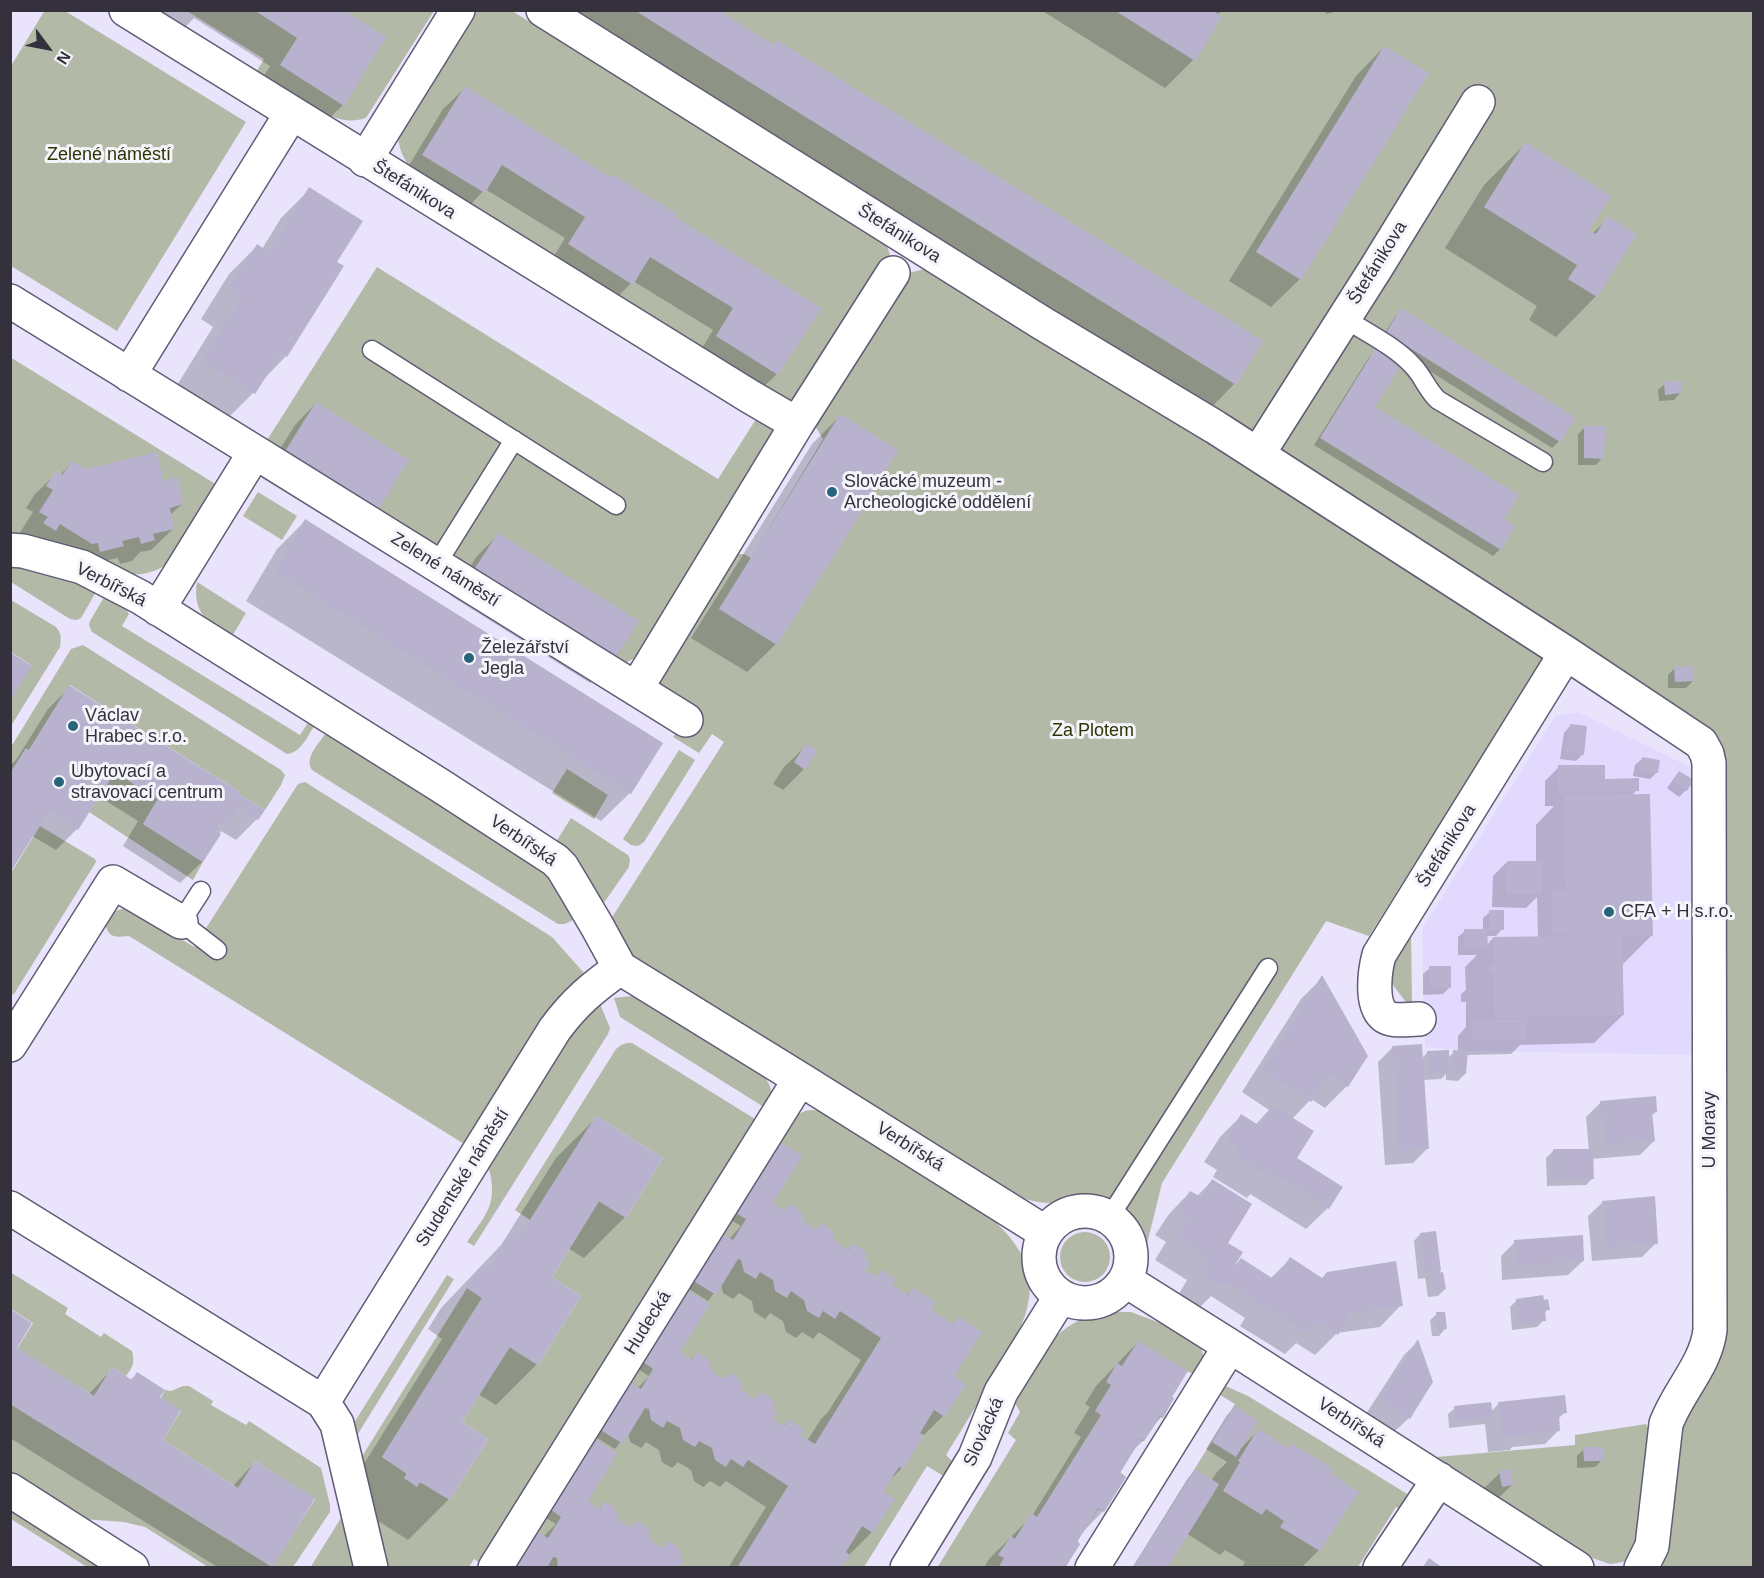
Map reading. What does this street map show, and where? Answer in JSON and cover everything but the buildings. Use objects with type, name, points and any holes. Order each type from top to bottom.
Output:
[{"type":"street","points":[[126,10],[365,160]]},
{"type":"street","name":"Štefánikova","points":[[458,10],[365,160],[797,424]]},
{"type":"street","name":"Štefánikova","points":[[543,10],[912,243],[1258,454],[1648,707]]},
{"type":"street","name":"Štefánikova","points":[[1258,454],[1478,102]]},
{"type":"street","points":[[129,375],[291,114]]},
{"type":"street","name":"Štefánikova","points":[[636,689],[797,424],[893,273]]},
{"type":"street","name":"Zelené náměstí","points":[[10,301],[686,720]]},
{"type":"street","points":[[158,609],[255,452]]},
{"type":"street","name":"Verbířská","points":[[10,550],[23,551],[82,567],[111,581],[441,786],[555,860],[562,867],[620,968],[1046,1233]]},
{"type":"street","name":"Štefánikova","points":[[1419,1019],[1390,1019],[1380,1011],[1376,998],[1375,974],[1379,955],[1566,653]]},
{"type":"street","name":"U Moravy","points":[[1641,1568],[1652,1546],[1666,1424],[1706,1351],[1710,1330],[1709,763],[1704,748],[1697,740],[1648,707]]},
{"type":"street","points":[[12,1038],[113,882],[182,922]]},
{"type":"street","name":"Studentské náměstí","points":[[323,1402],[555,1029],[586,993],[620,968]]},
{"type":"street","name":"Hudecká","points":[[495,1568],[800,1079]]},
{"type":"street","points":[[10,1208],[323,1402],[337,1424],[371,1568]]},
{"type":"street","points":[[1092,1212],[1109,1218],[1122,1229],[1129,1245],[1130,1263],[1125,1280],[1118,1289],[1101,1300],[1080,1302],[1061,1296],[1048,1284],[1041,1268],[1040,1250],[1046,1233],[1058,1220],[1074,1213],[1092,1212]]},
{"type":"street","name":"Verbířská","points":[[1125,1280],[1577,1568]]},
{"type":"street","name":"Slovácká","points":[[907,1568],[975,1457],[1002,1392],[1061,1296]]},
{"type":"street","points":[[1092,1568],[1230,1346]]},
{"type":"street","points":[[1380,1568],[1439,1479]]},
{"type":"street","points":[[10,1490],[132,1568]]},
{"type":"lane","points":[[893,273],[912,243]]},
{"type":"lane","points":[[1344,318],[1404,357],[1416,368],[1431,393],[1438,400],[1543,462]]},
{"type":"lane","points":[[372,350],[616,505]]},
{"type":"lane","points":[[436,565],[514,440]]},
{"type":"lane","points":[[201,891],[182,922],[217,950]]},
{"type":"lane","points":[[1109,1218],[1268,968]]},
{"type":"shaded area","points":[[1579,712],[1696,770],[1700,1055],[1468,1051],[1425,1047],[1422,929],[1556,715]]},
{"type":"green space","name":"Zelené náměstí","points":[[45,10],[65,11],[246,122],[117,331],[11,266],[11,66]]},
{"type":"green space","points":[[187,11],[434,11],[366,118],[348,120],[331,116],[327,122],[254,76],[264,59]]},
{"type":"green space","points":[[475,11],[512,11],[885,240],[890,255],[877,280],[800,399],[787,402],[413,173],[402,153],[398,130]]},
{"type":"green space","points":[[572,11],[1753,11],[1753,1567],[1659,1567],[1674,1439],[1713,1354],[1714,739]]},
{"type":"green space","points":[[377,267],[718,479],[758,416],[770,421],[778,435],[646,648],[633,659],[623,664],[262,448]]},
{"type":"green space","name":"Za Plotem","points":[[925,269],[999,311],[1345,527],[1546,656],[1369,936],[1326,921],[1162,1183],[1145,1252],[1136,1233],[1124,1217],[1108,1205],[1087,1200],[1045,1203],[1014,1195],[639,962],[621,942],[609,922],[724,742],[712,734],[699,753],[673,737],[681,726],[658,683],[736,554],[744,554],[751,558],[823,439],[815,426],[908,273]]},
{"type":"green space","points":[[10,357],[217,485],[166,565],[145,574],[122,573],[11,536]]},
{"type":"green space","points":[[258,492],[297,516],[282,540],[243,516]]},
{"type":"green space","points":[[10,563],[40,569],[97,590],[81,618],[70,619],[11,582]]},
{"type":"green space","points":[[197,582],[246,613],[231,638],[215,627],[199,609],[196,593]]},
{"type":"green space","points":[[106,594],[125,607],[129,614],[122,626],[300,735],[307,724],[315,725],[304,743],[292,753],[287,754],[92,632],[90,621]]},
{"type":"green space","points":[[11,600],[56,627],[61,639],[60,647],[11,726],[11,698],[31,665],[11,652]]},
{"type":"green space","points":[[83,645],[281,770],[285,775],[281,785],[265,810],[70,685],[29,750],[11,773],[11,747],[71,649]]},
{"type":"green space","points":[[325,734],[538,867],[548,876],[577,918],[565,924],[558,924],[312,770],[311,756]]},
{"type":"green space","points":[[679,750],[695,760],[644,842],[638,846],[631,845],[623,839]]},
{"type":"green space","points":[[567,769],[608,795],[594,819],[552,793]]},
{"type":"green space","points":[[115,772],[158,799],[143,824],[203,862],[193,880],[89,812]]},
{"type":"green space","points":[[305,782],[552,937],[584,973],[469,1147],[129,936],[113,936],[108,932],[105,922],[110,915],[116,911],[133,909],[194,947],[298,784]]},
{"type":"green space","points":[[571,818],[628,855],[630,859],[629,867],[601,907],[554,845]]},
{"type":"green space","points":[[40,826],[95,859],[96,862],[14,994],[11,995],[11,873]]},
{"type":"green space","points":[[1411,933],[1412,1004],[1408,1005],[1390,981],[1389,964]]},
{"type":"green space","points":[[632,996],[643,1000],[764,1076],[771,1092],[767,1109],[620,1017],[614,998]]},
{"type":"green space","points":[[600,1004],[610,1028],[608,1034],[474,1246],[467,1242],[485,1216],[491,1201],[489,1169],[553,1061],[576,1027]]},
{"type":"green space","points":[[632,1043],[781,1135],[794,1118],[804,1111],[817,1110],[825,1113],[984,1212],[1006,1232],[1020,1252],[1028,1271],[1030,1290],[1027,1310],[1019,1330],[946,1455],[954,1466],[947,1478],[927,1466],[864,1567],[488,1568],[474,1559],[469,1567],[385,1567],[361,1458],[467,1288],[482,1298],[382,1457],[407,1473],[404,1478],[417,1486],[420,1482],[450,1500],[488,1439],[462,1422],[509,1347],[538,1365],[581,1296],[552,1277],[599,1201],[626,1218],[663,1158],[596,1116],[530,1220],[515,1210],[616,1049]]},
{"type":"green space","points":[[1085,1232],[1094,1234],[1105,1243],[1110,1257],[1108,1266],[1099,1277],[1085,1282],[1076,1280],[1065,1271],[1060,1257],[1062,1248],[1071,1237]]},
{"type":"green space","points":[[10,1272],[68,1308],[65,1314],[101,1337],[104,1333],[132,1351],[133,1364],[126,1376],[112,1367],[94,1396],[17,1349],[33,1323],[11,1309]]},
{"type":"green space","points":[[447,1275],[454,1279],[356,1437],[352,1426]]},
{"type":"green space","points":[[1109,1312],[1131,1312],[1168,1326],[1201,1348],[1205,1360],[1195,1375],[1187,1371],[1163,1418],[1160,1417],[1144,1441],[1140,1440],[1120,1472],[1126,1477],[1104,1512],[1098,1509],[1077,1541],[1080,1544],[1065,1567],[937,1568],[1016,1440],[1008,1433],[1020,1412],[1014,1401],[1040,1356],[1061,1332],[1075,1323],[1090,1316]]},
{"type":"green space","points":[[1219,1383],[1248,1396],[1417,1500],[1409,1514],[1396,1507],[1358,1567],[1133,1568],[1235,1404],[1217,1393]]},
{"type":"green space","points":[[189,1386],[213,1401],[211,1405],[246,1425],[249,1421],[321,1468],[330,1512],[293,1567],[272,1567],[315,1499],[255,1461],[238,1488],[163,1440],[181,1411],[161,1398],[165,1390],[171,1391]]},
{"type":"green space","points":[[10,1404],[272,1567],[208,1567],[145,1527],[124,1522],[82,1519],[11,1473]]},
{"type":"green space","points":[[1646,1424],[1650,1432],[1645,1516],[1631,1556],[1623,1562],[1610,1564],[1592,1558],[1437,1457],[1575,1445],[1575,1435]]},
{"type":"green space","points":[[10,1508],[104,1567],[87,1567],[11,1519]]},
{"type":"green space","points":[[344,1513],[358,1567],[310,1568]]},
{"type":"place","name":"Slovácké muzeum - Archeologické oddělení","points":[[832,492]]},
{"type":"place","name":"Železářství Jegla","points":[[469,658]]},
{"type":"place","name":"Václav Hrabec s.r.o.","points":[[73,726]]},
{"type":"place","name":"Ubytovací a stravovací centrum","points":[[59,782]]},
{"type":"place","name":"CFA + H s.r.o.","points":[[1609,912]]}]
